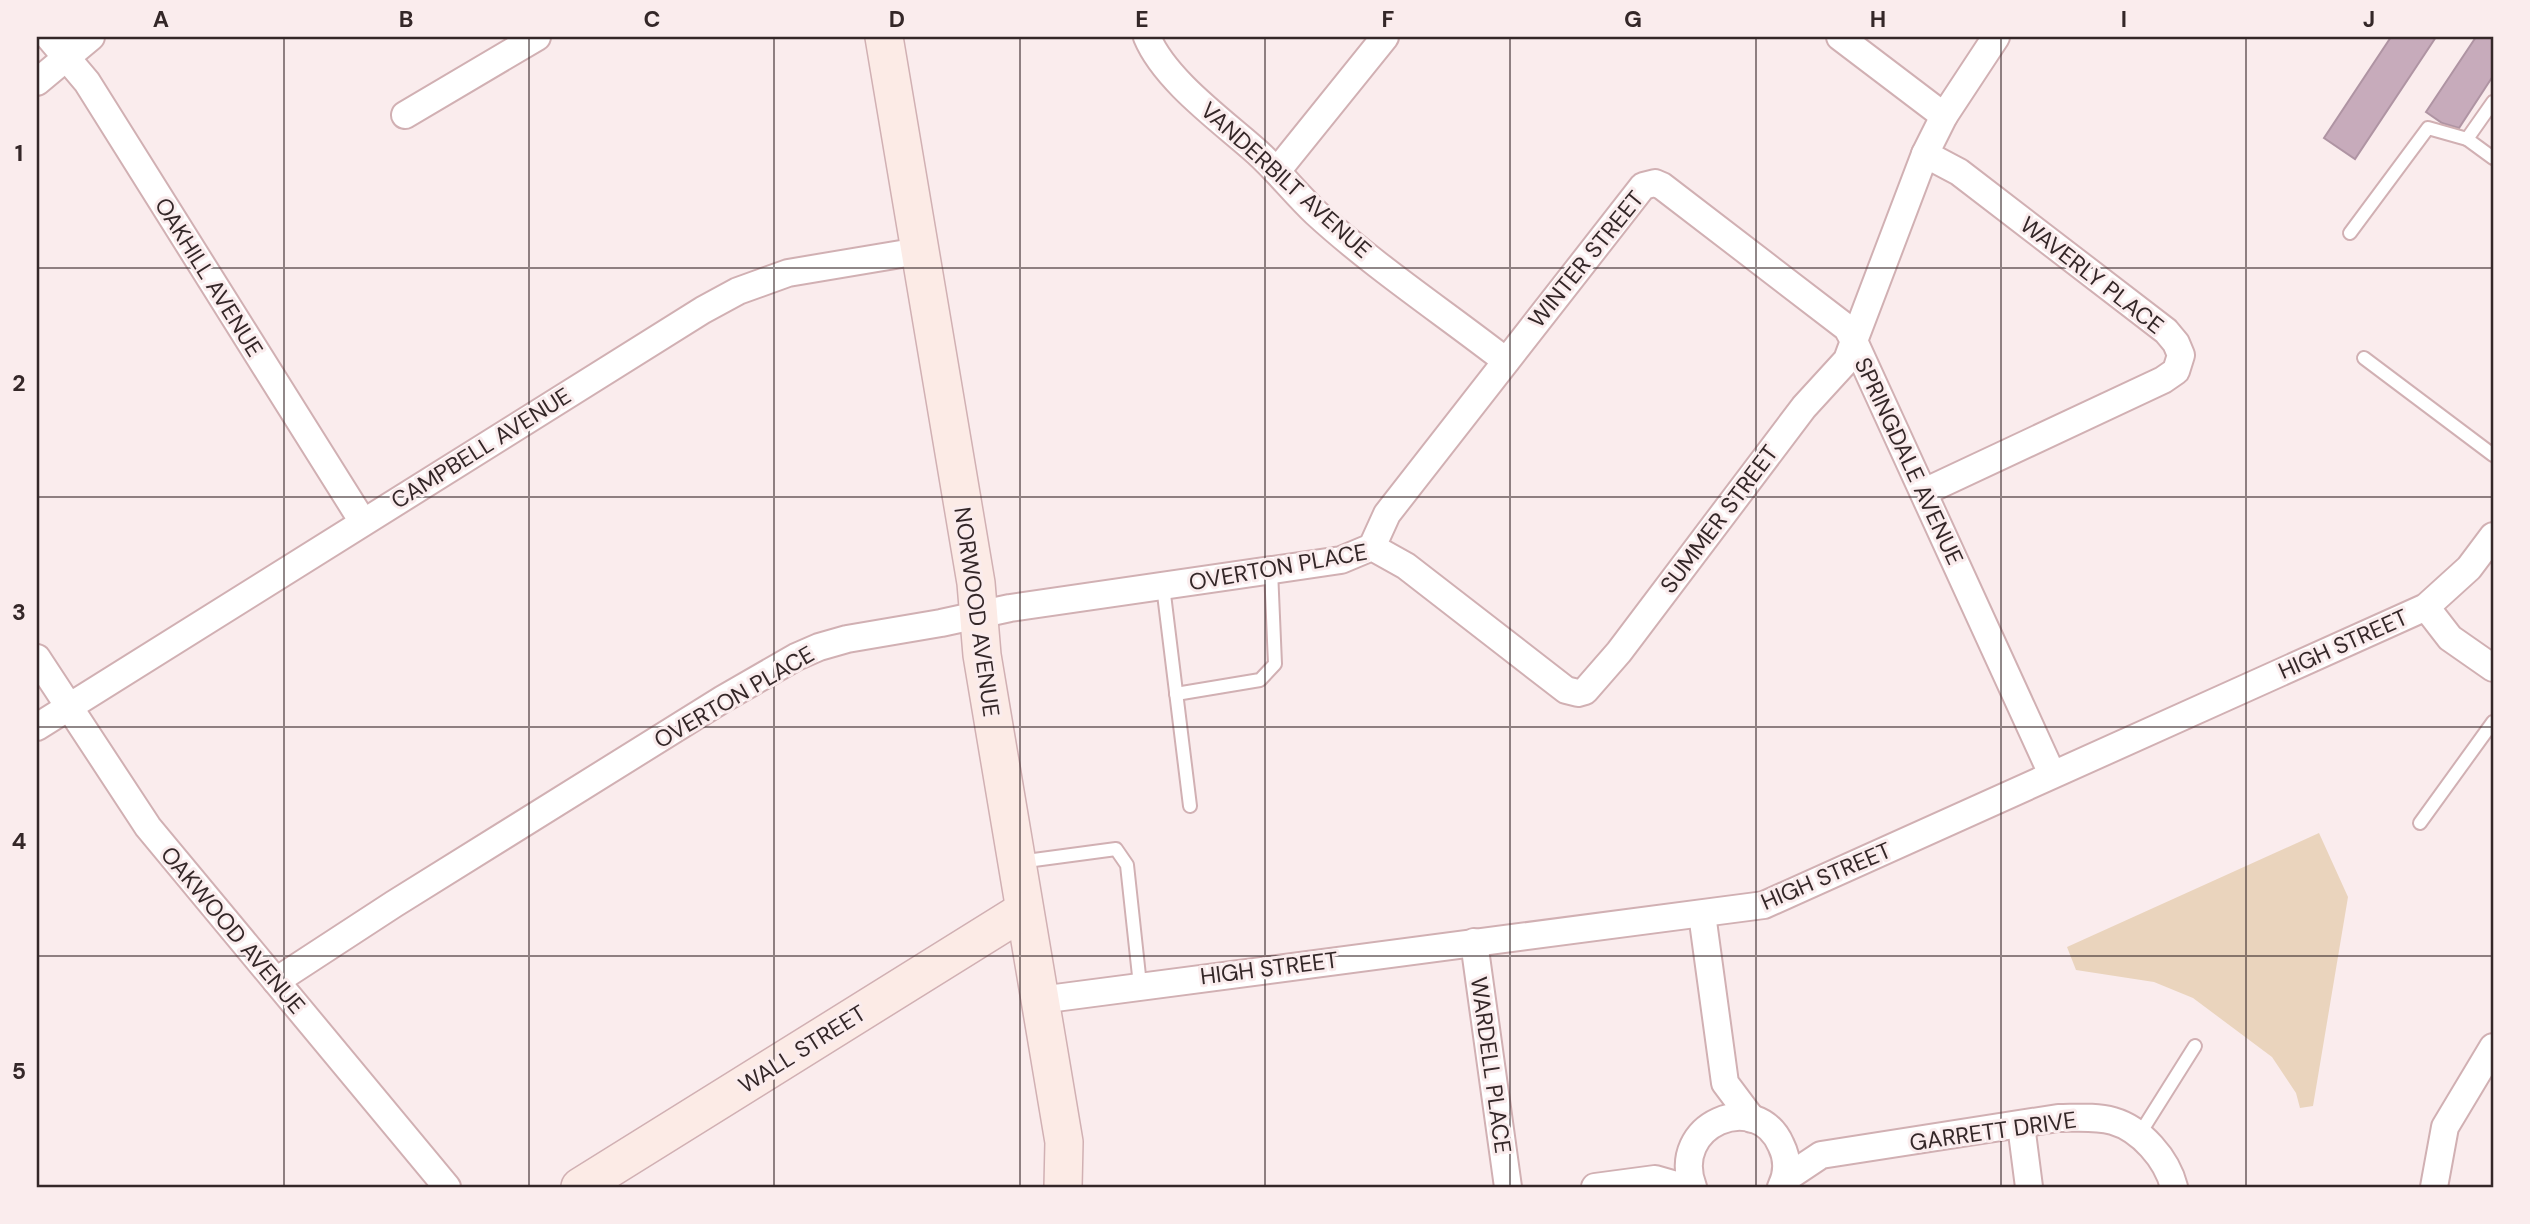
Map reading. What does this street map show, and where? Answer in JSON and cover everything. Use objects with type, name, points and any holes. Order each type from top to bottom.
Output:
[{"type":"street","name":"OAKHILL AVENUE","points":[[49,37],[87,82],[363,522]]},
{"type":"street","points":[[37,82],[91,37]]},
{"type":"street","points":[[405,115],[537,37]]},
{"type":"street","name":"NORWOOD AVENUE","points":[[884,37],[976,583],[982,655],[1023,911],[1064,1142],[1063,1187]]},
{"type":"street","name":"VANDERBILT AVENUE","points":[[1147,37],[1160,61],[1174,78],[1277,171],[1315,212],[1506,361]]},
{"type":"street","points":[[1277,171],[1385,37]]},
{"type":"street","points":[[1840,37],[1944,116]]},
{"type":"street","name":"SPRINGDALE AVENUE","points":[[1996,37],[1944,116],[1925,154],[1854,341],[2052,774]]},
{"type":"street","name":"WAVERLY PLACE","points":[[1924,492],[2163,380],[2176,371],[2181,355],[2176,343],[2166,331],[1959,172],[1925,154]]},
{"type":"street","name":"WINTER STREET","points":[[1372,547],[1387,514],[1637,190],[1643,186],[1655,183],[1662,186],[1847,328],[1854,341]]},
{"type":"street","name":"CAMPBELL AVENUE","points":[[37,727],[703,310],[738,291],[788,272],[919,251]]},
{"type":"street","name":"SUMMER STREET","points":[[1578,693],[1594,683],[1619,652],[1804,407],[1847,360],[1854,341]]},
{"type":"street","name":"HIGH STREET","points":[[1040,1000],[1764,905],[2426,607],[2469,568],[2493,536]]},
{"type":"street","name":"OVERTON PLACE","points":[[276,981],[394,904],[723,699],[796,657],[848,639],[1010,608],[1341,560],[1372,547],[1406,566],[1566,690],[1578,693]]},
{"type":"street","points":[[2426,607],[2450,638],[2493,668]]},
{"type":"street","name":"OAKWOOD AVENUE","points":[[37,658],[148,827],[447,1187]]},
{"type":"street","name":"WALL STREET","points":[[580,1187],[1023,911]]},
{"type":"street","points":[[1702,914],[1725,1083],[1712,1124]]},
{"type":"street","name":"WARDELL PLACE","points":[[1474,942],[1508,1187]]},
{"type":"street","points":[[2434,1187],[2445,1127],[2493,1048]]},
{"type":"street","name":"GARRETT DRIVE","points":[[1725,1083],[1752,1119],[1772,1131],[1779,1140],[1787,1166],[1783,1183]]},
{"type":"street","points":[[1693,1187],[1688,1166],[1690,1153],[1702,1132],[1725,1118],[1752,1119]]},
{"type":"street","name":"GARRETT DRIVE","points":[[1783,1183],[1821,1155],[2058,1118],[2092,1118],[2114,1122],[2139,1135],[2160,1157],[2171,1175],[2174,1187]]},
{"type":"street","points":[[2021,1125],[2029,1187]]},
{"type":"street","name":"GARRETT DRIVE","points":[[1779,1140],[1821,1155]]},
{"type":"street","points":[[1655,1179],[1690,1153]]},
{"type":"street","points":[[1595,1187],[1655,1179],[1684,1187]]},
{"type":"lane","points":[[2467,139],[2493,104]]},
{"type":"lane","points":[[2350,233],[2428,128],[2467,139],[2493,158]]},
{"type":"lane","points":[[2364,358],[2493,455]]},
{"type":"lane","points":[[1176,694],[1259,680],[1275,664],[1271,570]]},
{"type":"lane","points":[[1163,586],[1190,806]]},
{"type":"lane","points":[[2420,823],[2493,722]]},
{"type":"lane","points":[[1017,863],[1116,849],[1127,865],[1140,985]]},
{"type":"lane","points":[[2139,1135],[2195,1046]]},
{"type":"shaded area","points":[[2319,833],[2348,897],[2313,1106],[2300,1108],[2296,1093],[2272,1057],[2193,998],[2154,982],[2076,970],[2067,947]]},
{"type":"building","points":[[2391,37],[2436,37],[2355,159],[2324,138]]},
{"type":"building","points":[[2476,37],[2493,37],[2493,76],[2459,128],[2442,123],[2426,112]]}]
